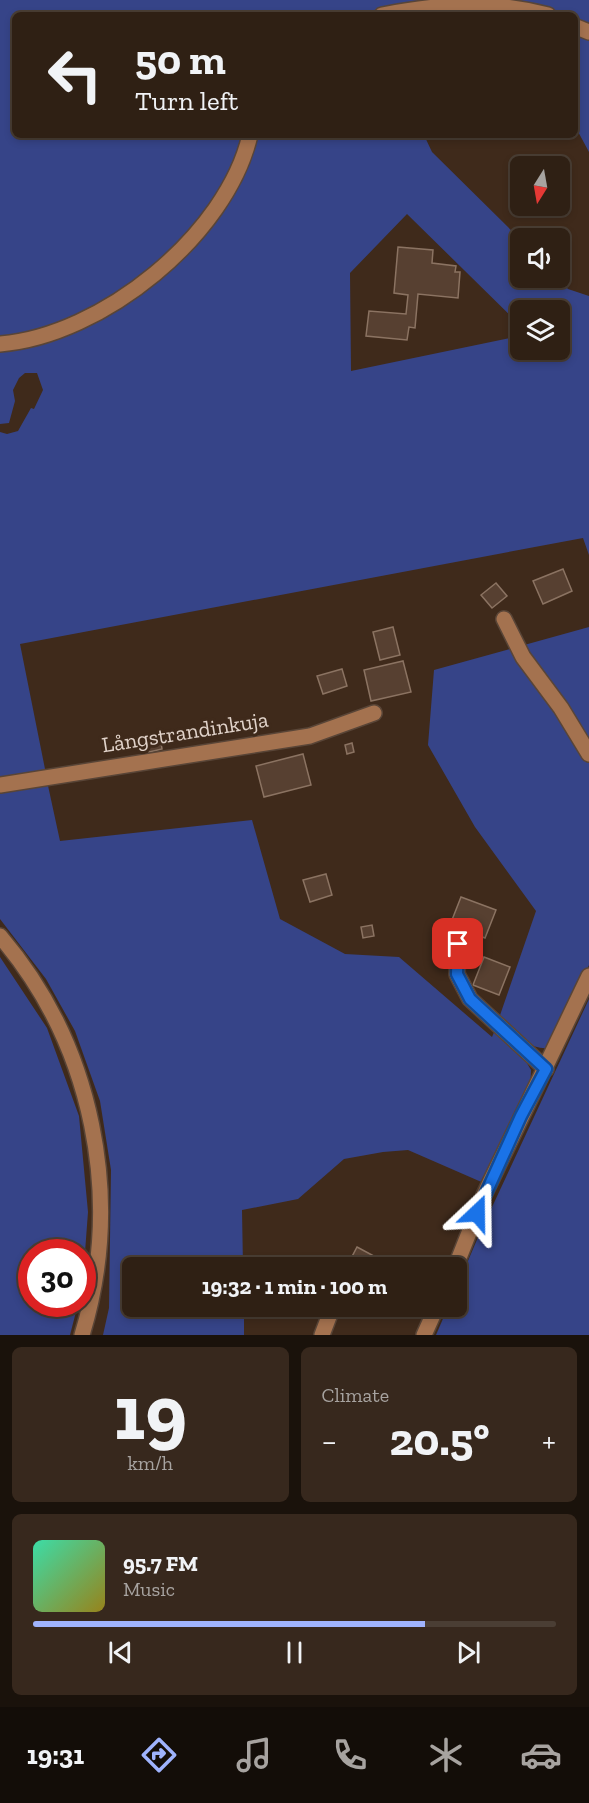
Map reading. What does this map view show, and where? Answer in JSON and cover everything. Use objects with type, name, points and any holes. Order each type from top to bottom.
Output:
[{"type":"street","points":[[403,12],[478,1],[512,4],[538,12]]},
{"type":"street","points":[[0,344],[47,335],[89,317],[127,295],[163,266],[205,225],[227,192],[249,138]]},
{"type":"street","points":[[504,619],[523,657],[561,708],[589,754]]},
{"type":"street","name":"Långstrandinkuja","points":[[0,784],[310,736],[374,713]]},
{"type":"street","points":[[0,936],[19,959],[47,1001],[70,1048],[86,1096],[94,1131],[100,1229],[94,1281],[82,1335]]},
{"type":"street","points":[[458,944],[457,974],[470,999],[546,1069]]},
{"type":"street","points":[[459,1257],[484,1195],[589,976]]},
{"type":"street","points":[[322,1335],[329,1317]]},
{"type":"street","points":[[424,1335],[432,1317]]},
{"type":"shaded area","points":[[0,0],[589,0],[589,152],[578,132],[578,12],[12,12],[12,138],[425,138],[432,152],[510,229],[510,288],[567,288],[589,296],[589,555],[583,538],[20,644],[46,774],[0,780],[0,432],[7,434],[18,431],[31,408],[34,409],[43,390],[37,373],[25,373],[19,378],[13,390],[15,401],[9,423],[0,424]],"holes":[[[407,214],[510,315],[510,300],[570,300],[570,360],[510,360],[510,338],[351,371],[350,273]]]},
{"type":"shaded area","points":[[589,627],[589,965],[550,1048],[542,1048],[522,1040],[498,1021],[536,911],[475,827],[428,745],[434,670]]},
{"type":"shaded area","points":[[47,781],[60,841],[252,820],[280,919],[345,954],[399,957],[492,1037],[495,1030],[521,1053],[531,1070],[530,1091],[486,1184],[408,1150],[344,1159],[298,1199],[242,1210],[243,1257],[122,1257],[122,1317],[244,1317],[244,1335],[103,1335],[109,1308],[111,1170],[100,1101],[75,1031],[46,979],[0,919],[0,789]]},
{"type":"shaded area","points":[[0,957],[47,1028],[79,1116],[88,1212],[86,1239],[18,1239],[18,1317],[75,1317],[70,1335],[0,1335]]},
{"type":"shaded area","points":[[589,999],[589,1335],[436,1335],[444,1317],[467,1317],[467,1263]]},
{"type":"building","points":[[398,247],[433,250],[432,263],[456,266],[455,272],[460,272],[458,298],[418,294],[415,328],[409,327],[407,340],[366,336],[369,311],[406,314],[408,295],[394,293]]},
{"type":"building","points":[[563,569],[572,591],[543,604],[533,581]]},
{"type":"building","points":[[496,583],[507,596],[492,608],[481,595]]},
{"type":"building","points":[[393,627],[400,655],[380,660],[373,632]]},
{"type":"building","points":[[403,661],[411,692],[371,701],[364,670]]},
{"type":"building","points":[[342,669],[347,686],[323,694],[317,676]]},
{"type":"building","points":[[160,737],[162,749],[149,752],[146,740]]},
{"type":"building","points":[[352,743],[354,752],[347,754],[345,745]]},
{"type":"building","points":[[303,754],[311,785],[264,797],[256,766]]},
{"type":"building","points":[[326,874],[332,895],[310,902],[303,880]]},
{"type":"building","points":[[461,897],[496,910],[485,938],[450,925]]},
{"type":"building","points":[[372,925],[374,936],[363,938],[361,927]]},
{"type":"building","points":[[484,957],[510,967],[499,995],[473,985]]},
{"type":"building","points":[[357,1247],[376,1257],[352,1257]]},
{"type":"route","points":[[458,944],[457,974],[470,999],[546,1069],[521,1116],[477,1213]]}]
